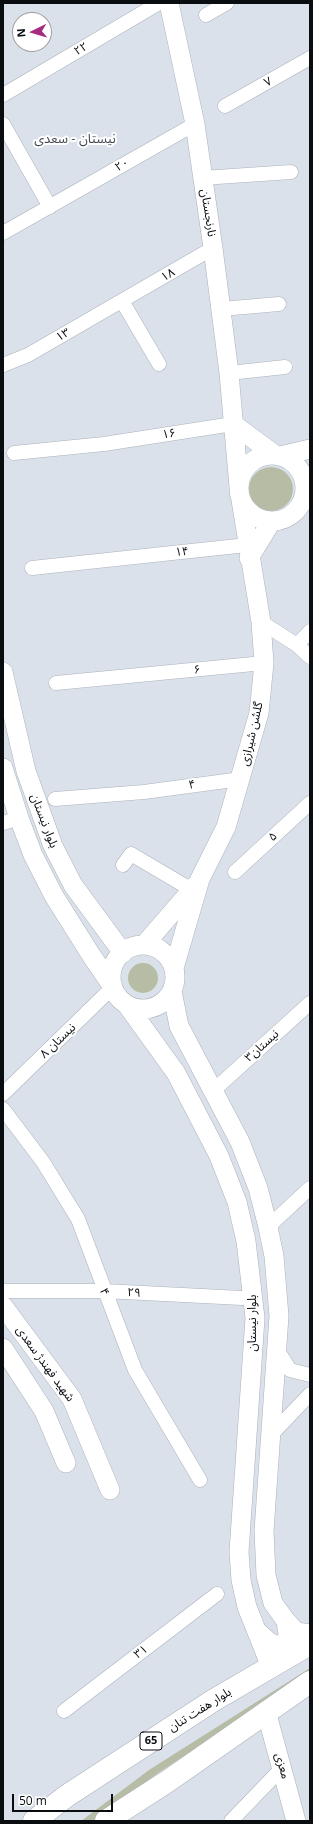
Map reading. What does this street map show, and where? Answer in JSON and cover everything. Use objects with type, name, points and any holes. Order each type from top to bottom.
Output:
[{"type":"main road","name":"نارنجستان","points":[[169,3],[195,124],[213,248],[229,373],[240,494]]},
{"type":"main road","points":[[233,424],[278,456],[291,461],[299,469],[304,479],[307,493],[300,506],[302,517],[271,522],[253,516],[246,509],[240,494],[241,477],[246,467],[254,460],[264,456],[278,456],[310,448]]},
{"type":"main road","name":"گلشن شیرازی","points":[[144,945],[196,884],[226,827],[259,713],[264,664],[261,622],[248,551],[240,494]]},
{"type":"main road","points":[[248,551],[271,522]]},
{"type":"main road","name":"بلوار نیستان","points":[[3,672],[26,771],[52,846],[73,885],[123,953]]},
{"type":"main road","name":"بلوار نیستان","points":[[3,768],[11,821],[32,855],[54,896],[90,955],[112,987]]},
{"type":"main road","name":"گلشن شیرازی","points":[[174,968],[196,884]]},
{"type":"main road","points":[[144,945],[154,947],[163,952],[174,968],[175,976],[172,991],[166,1000],[153,1008],[137,1009],[127,1005],[116,994],[112,987],[112,968],[116,960],[123,953],[129,949],[144,945]]},
{"type":"main road","name":"بلوار نیستان","points":[[172,991],[179,1026],[240,1142],[258,1188],[268,1227],[277,1280],[279,1316],[278,1351],[264,1531],[266,1575],[273,1603],[286,1621],[296,1632],[310,1634]]},
{"type":"main road","name":"بلوار نیستان","points":[[127,1005],[176,1073],[219,1156],[237,1202],[246,1241],[255,1318],[239,1552],[241,1580],[247,1607],[271,1667]]},
{"type":"main road","name":"شهید فهندژ سعدی","points":[[3,1306],[72,1399],[110,1490]]},
{"type":"main road","name":"شهید فهندژ سعدی","points":[[3,1348],[44,1411],[66,1463]]},
{"type":"main road","points":[[258,1632],[269,1642],[279,1646],[286,1642],[288,1635],[286,1621]]},
{"type":"main road","name":"بلوار هفت تنان","points":[[34,1821],[68,1795],[214,1700],[310,1644]]},
{"type":"main road","points":[[106,1821],[168,1781],[266,1711],[310,1682]]},
{"type":"main road","name":"معزی","points":[[266,1711],[283,1767],[296,1821]]},
{"type":"street","name":"۲۲","points":[[3,96],[159,3]]},
{"type":"street","points":[[206,15],[227,3]]},
{"type":"street","name":"۷","points":[[225,106],[310,58]]},
{"type":"street","points":[[3,124],[50,207]]},
{"type":"street","name":"۲۰","points":[[3,233],[195,124]]},
{"type":"street","points":[[202,178],[291,172]]},
{"type":"street","name":"۱۸","points":[[122,301],[213,248]]},
{"type":"street","points":[[122,301],[159,364]]},
{"type":"street","name":"۱۳","points":[[3,365],[28,355],[122,301]]},
{"type":"street","points":[[221,309],[279,304]]},
{"type":"street","points":[[229,373],[285,367]]},
{"type":"street","name":"۱۶","points":[[14,453],[104,444],[233,424]]},
{"type":"street","name":"۱۴","points":[[32,568],[117,559],[248,551]]},
{"type":"street","points":[[261,622],[297,645],[310,657]]},
{"type":"street","points":[[297,645],[310,631]]},
{"type":"street","name":"۶","points":[[56,683],[264,664]]},
{"type":"street","name":"۴","points":[[55,800],[144,792],[241,779]]},
{"type":"street","name":"۵","points":[[235,872],[310,803]]},
{"type":"street","points":[[123,865],[131,854],[196,884]]},
{"type":"street","name":"نیستان ۸","points":[[3,1094],[112,987]]},
{"type":"street","name":"۳نیستان","points":[[214,1090],[310,1003]]},
{"type":"street","name":"۴","points":[[3,1109],[43,1162],[78,1219],[135,1370],[200,1480]]},
{"type":"street","points":[[268,1227],[310,1188]]},
{"type":"street","name":"۲۹","points":[[3,1291],[104,1291],[242,1298]]},
{"type":"street","points":[[278,1351],[290,1370],[310,1374]]},
{"type":"street","points":[[272,1435],[310,1394]]},
{"type":"street","name":"۳۱","points":[[64,1711],[217,1594]]},
{"type":"street","points":[[231,1821],[283,1767]]},
{"type":"green space","points":[[267,467],[275,467],[280,468],[287,473],[292,480],[292,498],[287,505],[280,510],[267,511],[259,508],[252,501],[249,493],[249,485],[252,477],[259,470]]},
{"type":"green space","points":[[143,963],[149,964],[157,972],[157,984],[149,992],[143,993],[137,992],[129,984],[128,978],[129,972],[137,964]]},
{"type":"green space","points":[[310,1668],[310,1674],[158,1773],[93,1821],[81,1821],[149,1770]]},
{"type":"district","name":"نیستان - سعدی","points":[[75,139]]}]
